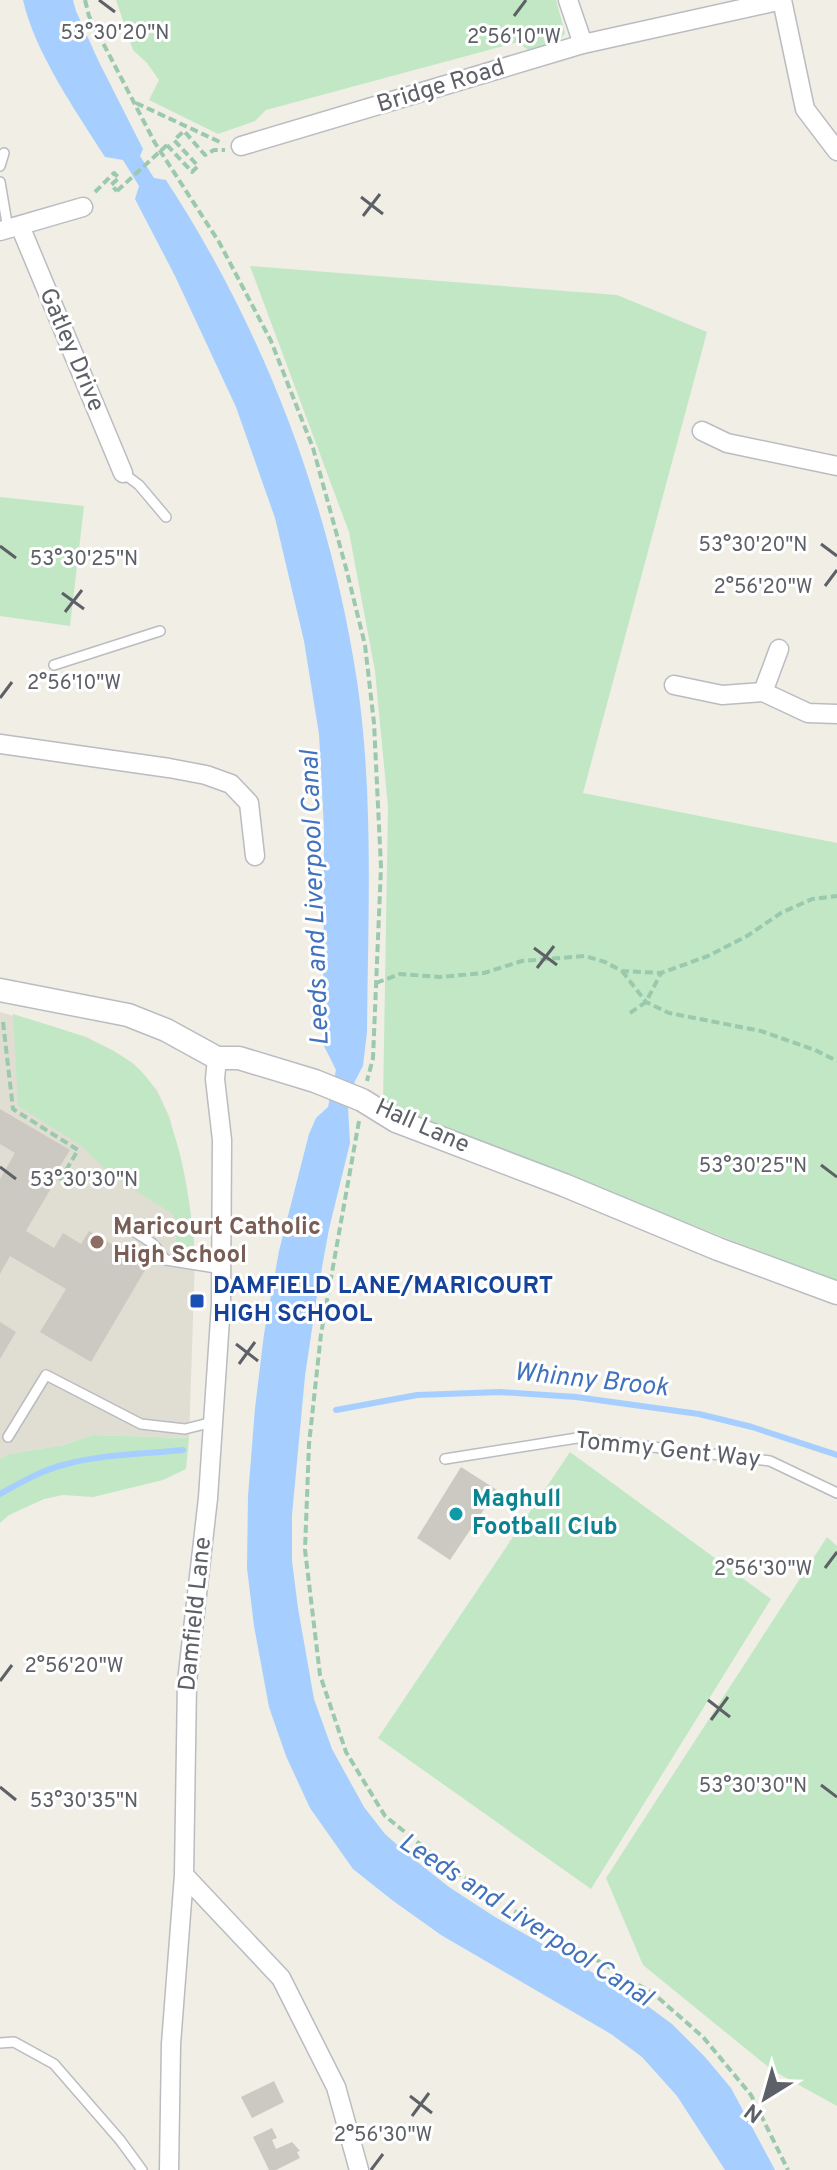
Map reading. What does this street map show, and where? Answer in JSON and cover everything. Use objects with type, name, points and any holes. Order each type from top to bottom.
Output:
[{"type":"street","points":[[568,0],[583,44]]},
{"type":"street","points":[[782,0],[805,109],[837,151]]},
{"type":"street","name":"Bridge Road","points":[[241,146],[583,44],[782,0]]},
{"type":"street","points":[[9,229],[83,207]]},
{"type":"street","name":"Gatley Drive","points":[[9,229],[123,473]]},
{"type":"street","points":[[702,431],[727,443],[837,466]]},
{"type":"street","points":[[763,692],[779,649]]},
{"type":"street","points":[[674,685],[722,695],[763,692],[808,713],[837,714]]},
{"type":"street","points":[[0,744],[169,768],[206,775],[231,784],[249,803],[255,856]]},
{"type":"street","name":"Hall Lane","points":[[0,990],[128,1015],[166,1030],[217,1058],[239,1058],[315,1081],[357,1098],[396,1121],[837,1293]]},
{"type":"street","name":"Damfield Lane","points":[[169,2170],[171,2044],[184,1875],[187,1682],[208,1498],[222,1269],[222,1140],[215,1079],[217,1058]]},
{"type":"street","points":[[184,1875],[281,1978],[336,2087],[359,2170]]},
{"type":"lane","points":[[0,166],[4,153]]},
{"type":"lane","points":[[0,182],[9,229]]},
{"type":"lane","points":[[123,473],[139,485],[166,517]]},
{"type":"lane","points":[[54,665],[160,631]]},
{"type":"lane","points":[[123,1225],[152,1244],[166,1260],[222,1269]]},
{"type":"lane","points":[[8,1437],[46,1375],[141,1424],[185,1429],[213,1422]]},
{"type":"lane","name":"Tommy Gent Way","points":[[445,1459],[577,1438],[770,1461],[837,1493]]},
{"type":"lane","points":[[0,2043],[14,2042],[54,2064],[142,2170]]},
{"type":"path","points":[[85,0],[89,16],[155,143],[219,242],[271,341],[313,448],[365,645],[374,723],[381,867],[373,1058],[357,1098],[357,1138],[321,1334],[309,1444],[305,1550],[320,1675],[346,1752],[385,1816],[447,1866],[516,1912],[654,1994],[703,2037],[751,2095],[788,2170]]},
{"type":"path","points":[[134,102],[235,149],[241,146]]},
{"type":"path","points":[[105,181],[114,173],[119,178],[111,185],[117,191],[167,145],[192,172],[198,166],[174,140],[184,131],[205,155]]},
{"type":"path","points":[[622,971],[661,973],[708,956],[747,936],[781,913],[812,899],[837,896]]},
{"type":"path","points":[[376,983],[400,974],[440,977],[484,973],[522,961],[585,956],[622,971],[646,1002],[669,1013],[761,1031],[837,1061]]},
{"type":"path","points":[[630,1013],[646,1002],[661,973]]},
{"type":"path","points":[[5,1013],[2,1023],[13,1109],[78,1150],[59,1182]]},
{"type":"shaded area","name":"Maricourt Catholic High School","points":[[0,1012],[87,1037],[134,1064],[157,1090],[170,1118],[193,1226],[195,1258],[189,1438],[93,1435],[64,1445],[9,1454],[0,1459]]},
{"type":"green space","points":[[116,0],[556,0],[565,33],[556,45],[532,53],[518,42],[266,110],[255,121],[218,134],[149,100],[159,80],[133,50]]},
{"type":"green space","points":[[250,266],[617,295],[707,332],[583,793],[837,843],[837,1282],[383,1103],[388,807],[375,671],[349,532]]},
{"type":"green space","points":[[0,497],[84,506],[70,626],[0,616]]},
{"type":"green space","points":[[13,1014],[105,1046],[132,1063],[148,1079],[161,1100],[180,1153],[195,1258],[176,1249],[177,1226],[171,1213],[122,1182],[82,1146],[18,1106]]},
{"type":"green space","points":[[93,1435],[189,1438],[186,1469],[163,1480],[93,1497],[63,1495],[44,1499],[9,1515],[0,1523],[0,1459],[9,1454],[64,1445]]},
{"type":"green space","points":[[570,1452],[771,1599],[591,1889],[378,1738]]},
{"type":"green space","points":[[827,1537],[837,1546],[837,2106],[772,2070],[643,1965],[606,1878]]},
{"type":"water","name":"Leeds and Liverpool Canal","points":[[23,0],[73,0],[98,60],[143,149],[140,156],[154,178],[166,180],[233,297],[288,420],[311,484],[330,549],[357,681],[368,812],[367,1032],[363,1066],[348,1107],[350,1143],[317,1295],[305,1376],[292,1515],[292,1561],[314,1699],[332,1749],[364,1807],[385,1834],[449,1887],[495,1917],[634,1996],[672,2024],[731,2088],[775,2170],[725,2170],[677,2096],[642,2057],[611,2034],[441,1935],[353,1869],[310,1808],[286,1756],[269,1707],[247,1568],[248,1496],[255,1408],[279,1251],[309,1134],[316,1118],[328,1107],[336,1070],[323,1044],[324,829],[319,734],[304,641],[275,518],[236,407],[135,199],[139,186],[123,160],[105,157],[69,101],[37,40]]},
{"type":"building","points":[[0,1109],[70,1150],[26,1231],[54,1248],[63,1233],[81,1244],[89,1231],[148,1265],[91,1362],[40,1332],[66,1289],[10,1256],[0,1274],[0,1179],[15,1153],[0,1144]]},
{"type":"building","points":[[0,1322],[16,1332],[0,1359]]},
{"type":"building","name":"Maghull Football Club","points":[[461,1467],[497,1490],[450,1560],[417,1538]]},
{"type":"building","points":[[274,2081],[284,2102],[252,2118],[241,2097]]},
{"type":"building","points":[[272,2128],[277,2138],[272,2140],[276,2149],[292,2142],[300,2151],[297,2152],[300,2158],[276,2170],[269,2170],[253,2137]]},
{"type":"waterway","name":"Whinny Brook","points":[[336,1410],[417,1395],[500,1392],[576,1397],[699,1414],[752,1427],[837,1455]]},
{"type":"waterway","name":"Whinny Brook","points":[[0,1494],[46,1471],[77,1461],[183,1450]]},
{"type":"place","name":"Maricourt Catholic High School","points":[[97,1242]]},
{"type":"place","name":"DAMFIELD LANE/MARICOURT HIGH SCHOOL","points":[[197,1301]]},
{"type":"place","name":"Maghull Football Club","points":[[456,1514]]}]
